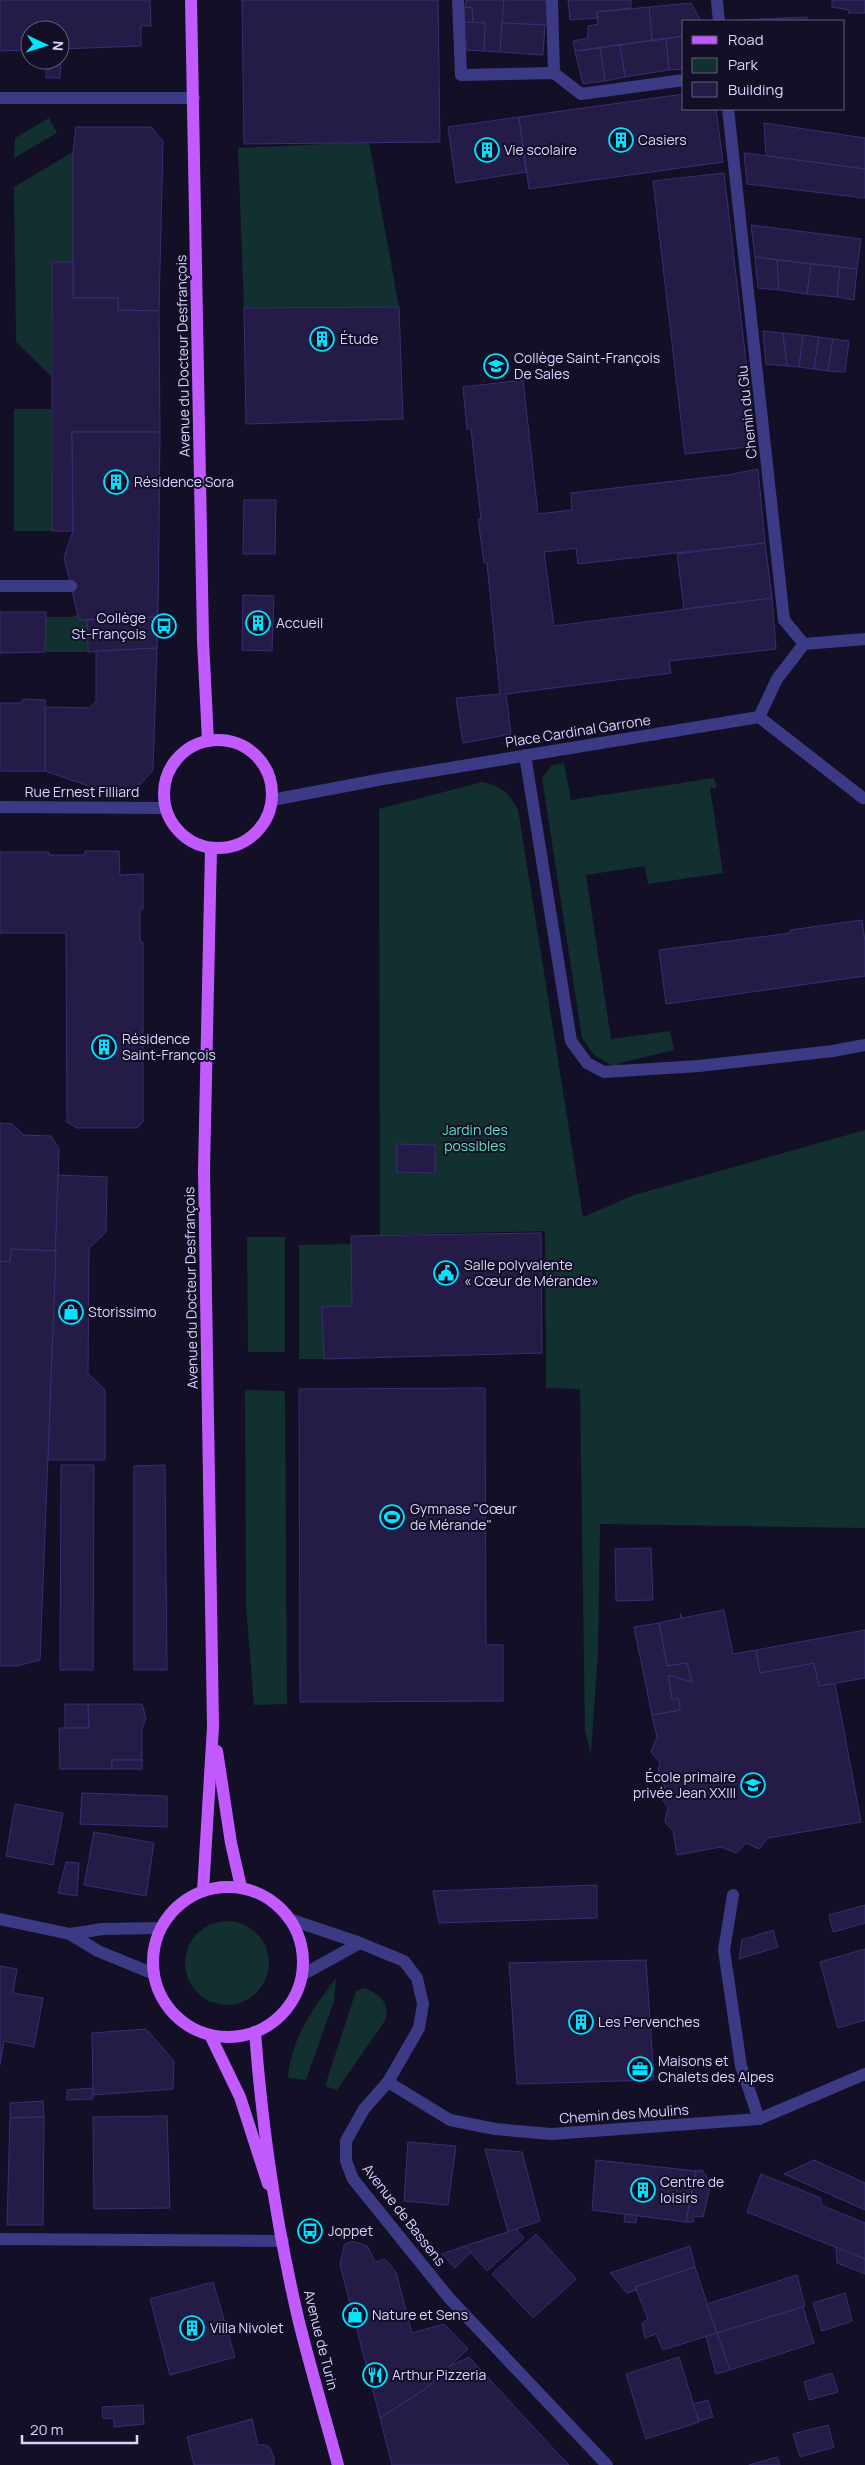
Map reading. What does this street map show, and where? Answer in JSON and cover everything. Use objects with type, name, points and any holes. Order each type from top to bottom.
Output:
[{"type":"main road","name":"Avenue du Docteur Desfrançois","points":[[191,0],[203,640],[208,741]]},
{"type":"main road","points":[[208,741],[230,741],[249,750],[266,769],[270,781],[272,800],[270,810],[261,827],[246,841],[232,847],[211,848],[198,845],[172,825],[165,808],[165,780],[170,768],[183,752],[197,744],[208,741]]},
{"type":"main road","name":"Avenue du Docteur Desfrançois","points":[[211,848],[204,1170],[213,1727]]},
{"type":"main road","points":[[213,1727],[231,1843],[241,1888]]},
{"type":"main road","points":[[203,1891],[213,1727]]},
{"type":"main road","points":[[222,1886],[241,1888],[260,1894],[276,1904],[290,1919],[298,1936],[303,1956],[302,1975],[296,1994],[286,2010],[272,2023],[255,2032],[232,2038],[210,2035],[189,2027],[172,2013],[160,1995],[154,1974],[153,1951],[160,1928],[178,1906],[203,1891],[222,1886]]},
{"type":"main road","points":[[255,2032],[259,2090],[280,2222]]},
{"type":"main road","points":[[210,2035],[240,2097],[280,2222]]},
{"type":"main road","name":"Avenue de Turin","points":[[280,2222],[299,2322],[338,2465]]},
{"type":"street","points":[[458,0],[461,76],[554,73],[580,94],[682,80]]},
{"type":"street","points":[[552,0],[554,73]]},
{"type":"street","points":[[717,2],[719,20]]},
{"type":"street","points":[[0,98],[194,98]]},
{"type":"street","name":"Chemin du Glu","points":[[728,110],[784,620],[804,644]]},
{"type":"street","points":[[0,586],[71,586]]},
{"type":"street","points":[[863,798],[759,717],[777,679],[804,644],[865,639]]},
{"type":"street","name":"Place Cardinal Garrone","points":[[272,800],[525,755],[759,717]]},
{"type":"street","points":[[525,755],[571,1041],[587,1064],[604,1072],[644,1071],[865,1045]]},
{"type":"street","name":"Rue Ernest Filliard","points":[[0,807],[165,808]]},
{"type":"street","points":[[733,1895],[724,1950],[741,2066],[759,2120]]},
{"type":"street","points":[[0,1919],[70,1934],[98,1951],[154,1974]]},
{"type":"street","name":"Avenue de Bassens","points":[[290,1919],[360,1943],[404,1961],[417,1978],[423,2004],[419,2028],[388,2082],[364,2109],[346,2141],[346,2161],[353,2179],[450,2298],[606,2465]]},
{"type":"street","points":[[70,1934],[103,1929],[160,1928]]},
{"type":"street","points":[[302,1975],[360,1943]]},
{"type":"street","name":"Chemin des Moulins","points":[[388,2082],[450,2120],[495,2129],[551,2134],[759,2120],[865,2074]]},
{"type":"street","points":[[0,2239],[283,2241]]},
{"type":"green space","points":[[49,118],[57,133],[14,158],[15,138]]},
{"type":"green space","points":[[369,142],[399,307],[244,308],[238,148]]},
{"type":"green space","points":[[73,152],[73,262],[52,262],[51,376],[16,342],[14,187]]},
{"type":"green space","points":[[14,409],[51,409],[52,531],[14,531]]},
{"type":"green space","points":[[78,614],[79,620],[87,620],[88,652],[45,652],[46,617],[72,617]]},
{"type":"green space","points":[[564,763],[571,800],[714,778],[717,788],[710,788],[723,873],[648,884],[645,866],[586,875],[611,1039],[670,1031],[674,1050],[620,1063],[615,1067],[595,1056],[582,1038],[542,778],[552,765]]},
{"type":"green space","name":"Jardin des possibles","points":[[482,782],[504,791],[518,809],[583,1217],[634,1195],[865,1130],[865,1528],[600,1524],[598,1653],[591,1754],[585,1731],[580,1389],[546,1388],[545,1231],[380,1235],[379,809]]},
{"type":"green space","points":[[247,1237],[285,1237],[285,1352],[248,1352]]},
{"type":"green space","points":[[351,1244],[352,1306],[322,1307],[324,1359],[299,1359],[299,1245]]},
{"type":"green space","points":[[245,1390],[285,1391],[287,1704],[254,1705],[246,1606]]},
{"type":"green space","points":[[227,1921],[243,1924],[257,1933],[266,1947],[269,1963],[266,1979],[257,1993],[243,2002],[227,2005],[211,2002],[197,1993],[188,1979],[185,1963],[188,1947],[197,1933],[211,1924]]},
{"type":"green space","points":[[336,1978],[334,2001],[306,2080],[288,2078],[290,2063],[298,2037],[311,2013]]},
{"type":"green space","points":[[365,1988],[379,1996],[385,2004],[386,2019],[337,2090],[325,2086],[356,1991]]},
{"type":"building","points":[[0,0],[150,0],[151,26],[141,26],[141,46],[70,49],[70,20],[20,20],[20,50],[0,51]]},
{"type":"building","points":[[242,0],[438,0],[440,142],[244,144]]},
{"type":"building","points":[[466,0],[504,0],[500,52],[484,51],[485,23],[473,23],[472,8],[465,7]]},
{"type":"building","points":[[504,0],[546,0],[548,25],[502,23]]},
{"type":"building","points":[[568,0],[631,0],[631,8],[597,12],[597,18],[570,20]]},
{"type":"building","points":[[832,0],[865,0],[865,13],[848,13],[849,10],[832,7]]},
{"type":"building","points":[[691,3],[700,20],[682,20],[682,36],[652,40],[649,7]]},
{"type":"building","points":[[465,7],[472,8],[473,23],[464,22]]},
{"type":"building","points":[[649,7],[652,40],[575,51],[573,41],[588,38],[588,26],[598,24],[597,12]]},
{"type":"building","points":[[807,17],[807,20],[746,20]]},
{"type":"building","points":[[464,22],[485,23],[484,51],[466,50],[467,42],[464,42]]},
{"type":"building","points":[[502,23],[545,25],[543,55],[500,52]]},
{"type":"building","points":[[682,36],[682,69],[669,70],[666,39]]},
{"type":"building","points":[[666,39],[669,70],[625,77],[620,45]]},
{"type":"building","points":[[620,45],[625,77],[605,81],[600,48]]},
{"type":"building","points":[[600,48],[605,81],[583,84],[575,51]]},
{"type":"building","points":[[46,70],[60,70],[60,78],[46,78]]},
{"type":"building","name":"Casiers","points":[[682,94],[682,110],[716,110],[723,162],[529,189],[519,117]]},
{"type":"building","name":"Vie scolaire","points":[[519,117],[526,172],[456,183],[448,127]]},
{"type":"building","points":[[764,123],[865,138],[865,169],[766,156]]},
{"type":"building","points":[[76,127],[151,127],[163,141],[159,311],[118,310],[118,298],[73,298],[73,152]]},
{"type":"building","points":[[744,153],[865,169],[865,198],[747,184]]},
{"type":"building","points":[[724,173],[756,446],[685,454],[653,181]]},
{"type":"building","points":[[751,225],[861,239],[857,269],[755,257]]},
{"type":"building","points":[[755,257],[777,260],[779,290],[758,288]]},
{"type":"building","points":[[777,260],[811,264],[807,294],[779,290]]},
{"type":"building","points":[[52,262],[73,262],[73,298],[118,298],[118,310],[159,311],[160,432],[72,432],[73,531],[52,531]]},
{"type":"building","points":[[811,264],[840,267],[837,297],[807,294]]},
{"type":"building","points":[[840,267],[857,269],[854,300],[837,297]]},
{"type":"building","name":"Étude","points":[[399,307],[403,419],[246,424],[244,308]]},
{"type":"building","points":[[763,331],[783,333],[787,366],[766,364]]},
{"type":"building","points":[[783,333],[803,335],[799,367],[787,366]]},
{"type":"building","points":[[803,335],[819,337],[814,369],[799,367]]},
{"type":"building","points":[[819,337],[833,339],[828,371],[814,369]]},
{"type":"building","points":[[833,339],[849,341],[845,372],[828,371]]},
{"type":"building","points":[[523,380],[538,514],[572,510],[571,493],[727,475],[758,469],[765,543],[578,564],[576,548],[544,552],[554,626],[772,598],[776,649],[669,661],[671,673],[506,694],[511,734],[463,743],[456,698],[500,694],[487,563],[484,563],[478,519],[481,519],[471,429],[467,429],[463,387]]},
{"type":"building","name":"Résidence Sora","points":[[72,432],[160,432],[158,617],[79,620],[64,557],[73,531]]},
{"type":"building","points":[[244,500],[276,500],[275,554],[243,554]]},
{"type":"building","points":[[765,543],[772,598],[684,609],[677,554]]},
{"type":"building","name":"Accueil","points":[[243,595],[274,596],[272,651],[242,650]]},
{"type":"building","points":[[0,612],[46,612],[45,652],[0,653]]},
{"type":"building","points":[[158,617],[157,648],[88,652],[87,620]]},
{"type":"building","points":[[157,648],[153,770],[127,799],[45,771],[45,707],[90,708],[96,701],[96,651]]},
{"type":"building","points":[[23,699],[45,700],[45,771],[0,771],[0,703],[21,703]]},
{"type":"building","name":"Résidence Saint-François","points":[[85,851],[119,851],[120,875],[143,874],[143,909],[140,909],[140,942],[143,942],[143,1122],[137,1128],[77,1128],[67,1122],[66,933],[0,933],[0,852],[49,852],[49,855],[85,855]]},
{"type":"building","points":[[862,920],[865,941],[865,976],[666,1004],[659,950],[784,934],[790,933],[790,930]]},
{"type":"building","points":[[0,1123],[12,1124],[24,1135],[51,1136],[59,1149],[56,1251],[11,1249],[10,1262],[0,1261]]},
{"type":"building","points":[[397,1144],[435,1145],[435,1173],[397,1172]]},
{"type":"building","name":"Storissimo","points":[[58,1175],[107,1177],[106,1232],[89,1248],[88,1373],[105,1390],[105,1460],[48,1460]]},
{"type":"building","name":"Salle polyvalente « Cœur de Mérande»","points":[[541,1233],[542,1353],[324,1359],[322,1307],[352,1306],[351,1236]]},
{"type":"building","points":[[11,1249],[56,1251],[40,1660],[17,1666],[0,1666],[0,1261],[10,1262]]},
{"type":"building","name":"Gymnase \"Cœur de Mérande\"","points":[[485,1388],[486,1645],[503,1645],[503,1701],[300,1702],[299,1389]]},
{"type":"building","points":[[61,1465],[94,1465],[93,1670],[60,1670]]},
{"type":"building","points":[[165,1465],[167,1670],[134,1670],[134,1466]]},
{"type":"building","points":[[651,1548],[653,1600],[616,1601],[615,1549]]},
{"type":"building","points":[[724,1610],[733,1654],[756,1650],[760,1673],[814,1663],[819,1686],[835,1683],[861,1822],[768,1838],[759,1849],[746,1843],[736,1853],[721,1847],[677,1855],[673,1831],[665,1822],[668,1807],[661,1798],[665,1786],[657,1775],[660,1763],[651,1752],[657,1737],[652,1715],[680,1710],[679,1699],[672,1699],[668,1675],[692,1682],[687,1663],[667,1666],[659,1623],[681,1618],[680,1613],[682,1618]]},
{"type":"building","points":[[659,1623],[667,1666],[687,1663],[692,1682],[668,1675],[672,1699],[679,1699],[680,1710],[652,1715],[634,1627]]},
{"type":"building","points":[[865,1630],[865,1678],[819,1686],[814,1663],[760,1673],[756,1650]]},
{"type":"building","points":[[65,1704],[88,1704],[89,1728],[65,1728]]},
{"type":"building","points":[[88,1704],[142,1704],[146,1718],[142,1729],[142,1760],[112,1760],[112,1769],[60,1769],[59,1728],[89,1728]]},
{"type":"building","points":[[112,1760],[142,1760],[142,1769],[112,1769]]},
{"type":"building","points":[[82,1793],[167,1796],[167,1827],[80,1824]]},
{"type":"building","points":[[15,1804],[63,1813],[53,1865],[6,1856]]},
{"type":"building","points":[[94,1832],[154,1843],[146,1896],[84,1885]]},
{"type":"building","points":[[66,1862],[79,1863],[77,1896],[58,1893]]},
{"type":"building","points":[[597,1885],[597,1918],[439,1923],[433,1891]]},
{"type":"building","points":[[865,1905],[865,1923],[833,1932],[829,1915]]},
{"type":"building","points":[[773,1930],[778,1947],[739,1959],[742,1940]]},
{"type":"building","points":[[865,1949],[865,2020],[838,2028],[820,1962]]},
{"type":"building","name":"Les Pervenches","points":[[646,1960],[654,2080],[517,2084],[509,1963]]},
{"type":"building","points":[[0,1966],[17,1969],[13,1993],[43,1998],[34,2047],[4,2041],[0,2065]]},
{"type":"building","points":[[146,2029],[174,2061],[173,2089],[93,2095],[92,2033]]},
{"type":"building","points":[[93,2088],[93,2099],[67,2100],[67,2090]]},
{"type":"building","points":[[43,2101],[44,2117],[10,2118],[10,2103]]},
{"type":"building","points":[[167,2116],[170,2208],[94,2209],[93,2117]]},
{"type":"building","points":[[44,2117],[43,2225],[7,2225],[10,2118]]},
{"type":"building","points":[[408,2142],[456,2146],[448,2205],[404,2201]]},
{"type":"building","points":[[485,2149],[522,2152],[540,2221],[508,2232]]},
{"type":"building","name":"Centre de loisirs","points":[[596,2160],[696,2171],[686,2222],[592,2210]]},
{"type":"building","points":[[814,2160],[865,2183],[865,2210],[784,2174]]},
{"type":"building","points":[[702,2170],[711,2183],[703,2217],[694,2216],[693,2222],[686,2222],[696,2171]]},
{"type":"building","points":[[761,2174],[821,2198],[821,2205],[865,2223],[865,2259],[747,2212]]},
{"type":"building","points":[[625,2214],[637,2215],[636,2223],[624,2222]]},
{"type":"building","points":[[516,2229],[524,2238],[487,2271],[465,2246]]},
{"type":"building","points":[[536,2234],[576,2279],[533,2318],[492,2274]]},
{"type":"building","points":[[352,2241],[367,2246],[375,2262],[385,2259],[396,2272],[412,2333],[444,2324],[468,2349],[424,2390],[380,2418],[340,2265],[344,2245]]},
{"type":"building","points":[[465,2246],[471,2252],[455,2268],[442,2254]]},
{"type":"building","points":[[690,2246],[695,2267],[635,2287],[636,2290],[627,2293],[610,2273]]},
{"type":"building","points":[[836,2247],[865,2259],[865,2274],[837,2263]]},
{"type":"building","points":[[695,2267],[717,2333],[663,2350],[656,2334],[645,2338],[642,2323],[648,2319],[635,2287]]},
{"type":"building","points":[[797,2275],[805,2306],[717,2333],[707,2304]]},
{"type":"building","name":"Villa Nivolet","points":[[213,2282],[235,2357],[170,2375],[150,2299]]},
{"type":"building","points":[[845,2293],[852,2321],[822,2331],[813,2303]]},
{"type":"building","points":[[803,2307],[814,2343],[730,2370],[717,2333]]},
{"type":"building","points":[[717,2333],[730,2370],[716,2374],[706,2336]]},
{"type":"building","points":[[469,2357],[569,2465],[392,2465],[380,2418],[424,2390],[450,2366]]},
{"type":"building","points":[[679,2357],[699,2422],[646,2439],[626,2374]]},
{"type":"building","points":[[832,2373],[838,2392],[809,2400],[804,2382]]},
{"type":"building","points":[[708,2400],[713,2417],[699,2421],[693,2404]]},
{"type":"building","points":[[143,2405],[144,2424],[114,2427],[114,2419],[103,2418],[102,2407]]},
{"type":"building","points":[[252,2419],[258,2445],[266,2445],[270,2448],[274,2458],[274,2465],[194,2465],[187,2437]]},
{"type":"building","points":[[828,2425],[834,2447],[800,2457],[793,2434]]},
{"type":"building","points":[[777,2457],[780,2465],[749,2465]]},
{"type":"place","name":"Casiers","points":[[621,140]]},
{"type":"place","name":"Vie scolaire","points":[[487,150]]},
{"type":"place","name":"Étude","points":[[322,339]]},
{"type":"place","name":"Collège Saint-François De Sales","points":[[496,366]]},
{"type":"place","name":"Résidence Sora","points":[[116,482]]},
{"type":"place","name":"Accueil","points":[[258,623]]},
{"type":"place","name":"Collège St-François","points":[[164,626]]},
{"type":"place","name":"Résidence Saint-François","points":[[104,1047]]},
{"type":"place","name":"Salle polyvalente « Cœur de Mérande»","points":[[446,1273]]},
{"type":"place","name":"Storissimo","points":[[71,1312]]},
{"type":"place","name":"Gymnase \"Cœur de Mérande\"","points":[[392,1517]]},
{"type":"place","name":"École primaire privée Jean XXIII","points":[[753,1785]]},
{"type":"place","name":"Les Pervenches","points":[[581,2022]]},
{"type":"place","name":"Maisons et Chalets des Alpes","points":[[640,2069]]},
{"type":"place","name":"Centre de loisirs","points":[[643,2190]]},
{"type":"place","name":"Joppet","points":[[310,2231]]},
{"type":"place","name":"Nature et Sens","points":[[355,2315]]},
{"type":"place","name":"Villa Nivolet","points":[[192,2328]]},
{"type":"place","name":"Arthur Pizzeria","points":[[375,2375]]}]
